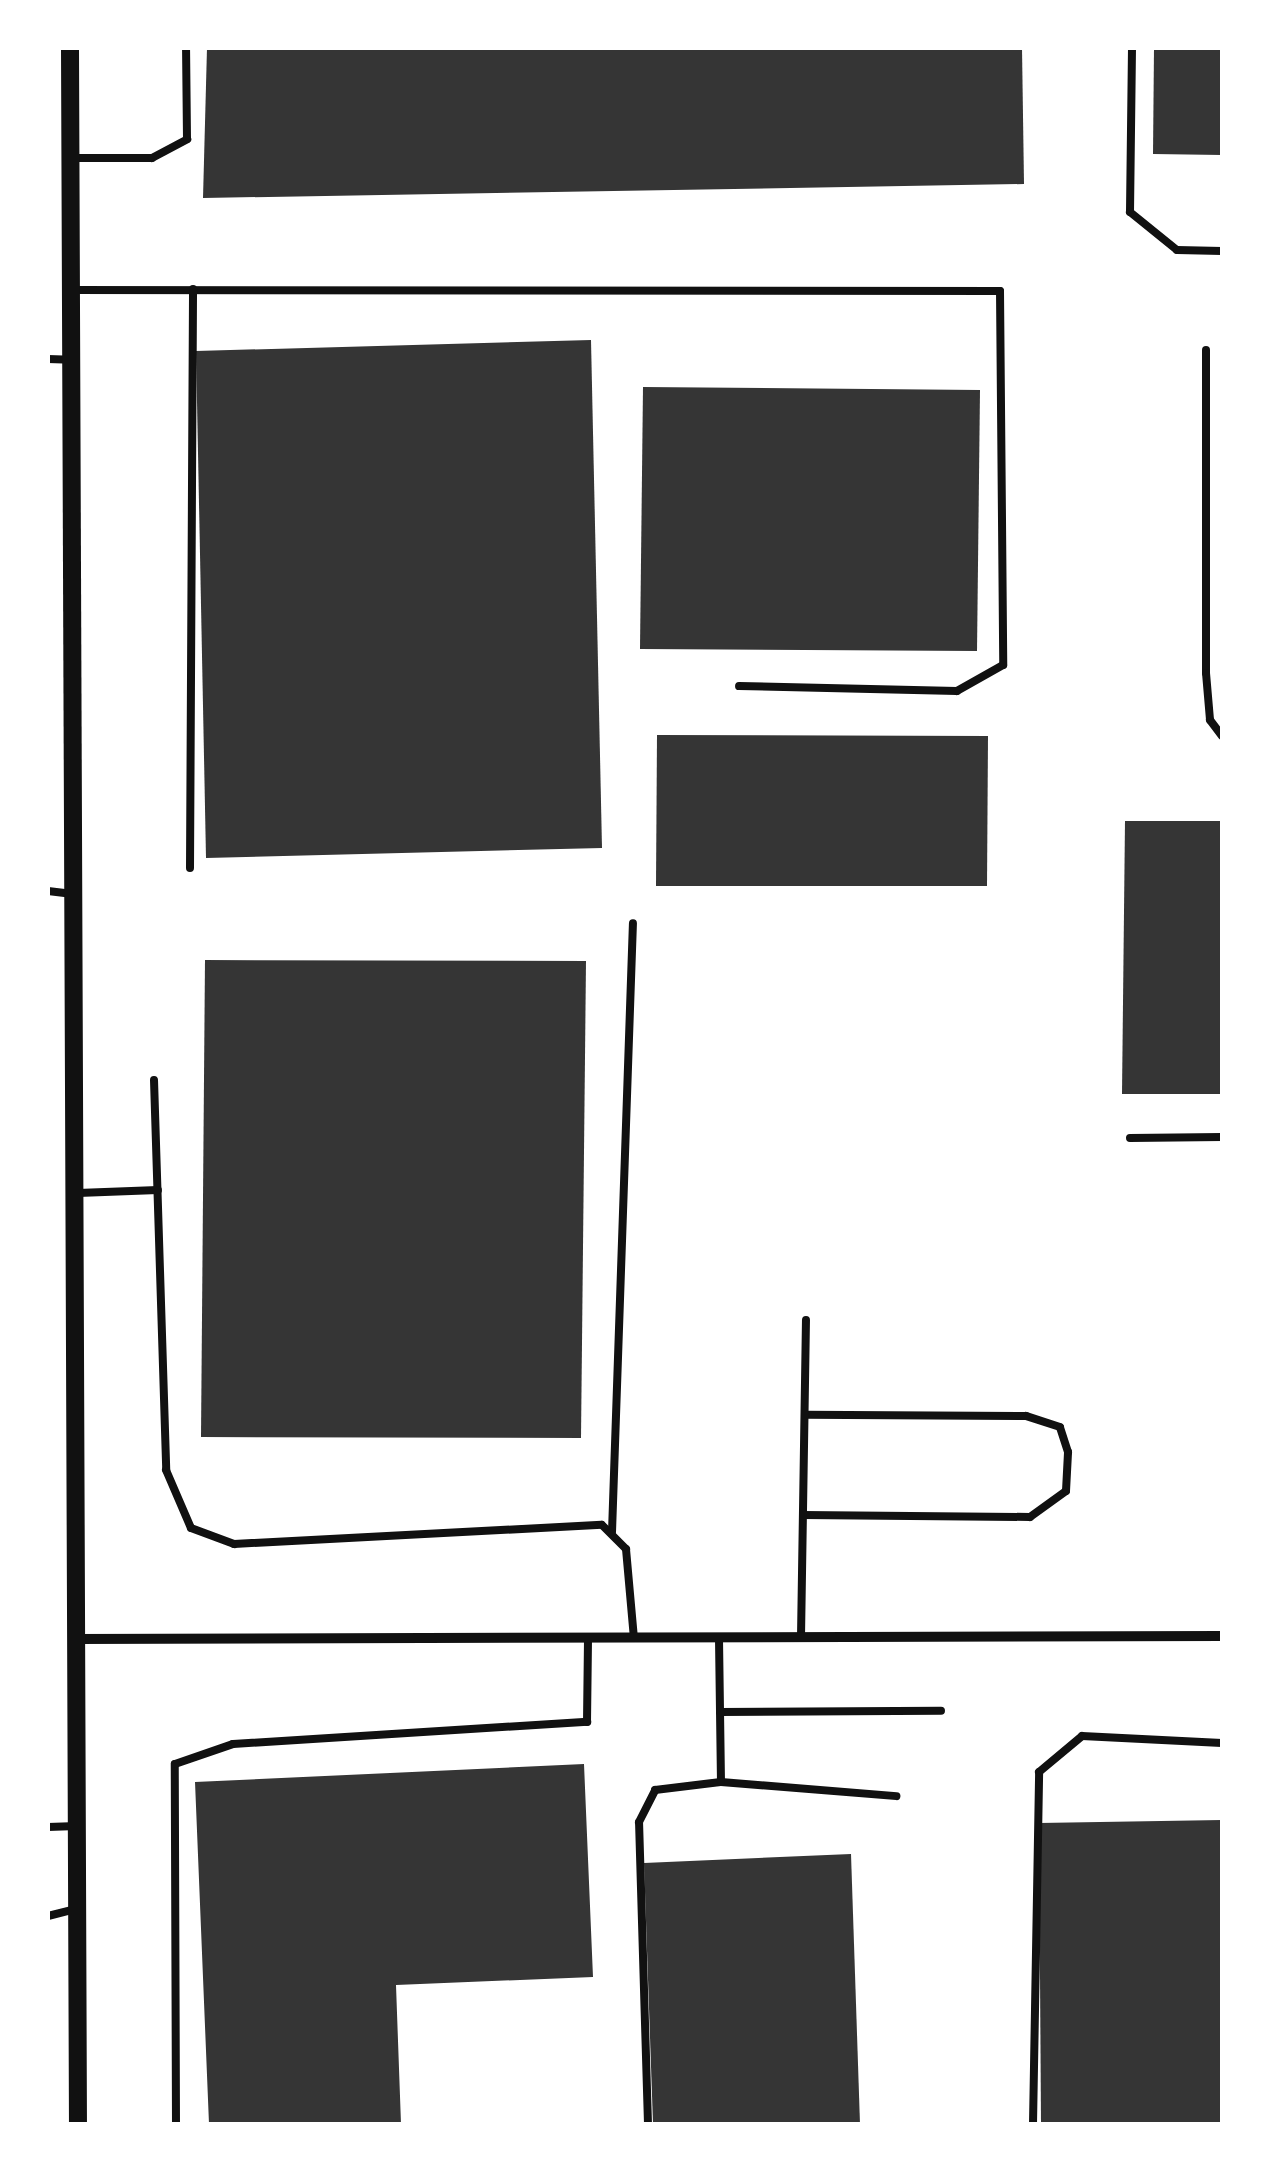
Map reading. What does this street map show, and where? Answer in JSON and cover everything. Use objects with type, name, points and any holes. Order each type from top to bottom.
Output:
[{"type":"street","points":[[70,48],[78,2124]]},
{"type":"street","points":[[76,1639],[1222,1636]]},
{"type":"lane","points":[[70,158],[152,158],[187,139],[186,48]]},
{"type":"lane","points":[[1132,48],[1130,212],[1177,250],[1222,250]]},
{"type":"lane","points":[[190,868],[193,289]]},
{"type":"lane","points":[[71,290],[1000,291],[1003,665],[957,691],[739,686]]},
{"type":"lane","points":[[1206,350],[1206,674],[1210,720],[1222,736]]},
{"type":"lane","points":[[48,359],[71,360]]},
{"type":"lane","points":[[48,891],[73,894]]},
{"type":"lane","points":[[633,923],[612,1532],[631,1567],[634,1638]]},
{"type":"lane","points":[[154,1080],[166,1470],[191,1528],[234,1544],[612,1532]]},
{"type":"lane","points":[[1130,1138],[1222,1137]]},
{"type":"lane","points":[[74,1193],[158,1190]]},
{"type":"lane","points":[[802,1636],[806,1320]]},
{"type":"lane","points":[[803,1515],[1030,1517],[1066,1492],[1068,1452],[1060,1427],[1026,1416],[805,1415]]},
{"type":"lane","points":[[719,1637],[720,1782]]},
{"type":"lane","points":[[176,2124],[175,1764],[233,1744],[586,1722],[588,1638]]},
{"type":"lane","points":[[720,1712],[940,1711]]},
{"type":"lane","points":[[1032,2124],[1039,1772],[1082,1736],[1222,1743]]},
{"type":"lane","points":[[648,2124],[640,1822],[655,1790],[720,1782],[896,1796]]},
{"type":"lane","points":[[48,1827],[77,1826]]},
{"type":"lane","points":[[48,1916],[77,1909]]},
{"type":"building","points":[[207,48],[1022,48],[1024,184],[203,198]]},
{"type":"building","points":[[1154,48],[1222,48],[1222,155],[1153,154]]},
{"type":"building","points":[[591,340],[602,848],[206,858],[196,351]]},
{"type":"building","points":[[643,387],[980,390],[977,651],[640,649]]},
{"type":"building","points":[[657,735],[988,736],[987,886],[656,886]]},
{"type":"building","points":[[1125,821],[1222,821],[1222,1094],[1122,1094]]},
{"type":"building","points":[[205,960],[586,961],[581,1438],[201,1437]]},
{"type":"building","points":[[584,1764],[593,1977],[396,1985],[401,2124],[209,2124],[195,1782]]},
{"type":"building","points":[[1222,1820],[1222,2124],[1041,2124],[1039,1823]]},
{"type":"building","points":[[851,1854],[860,2124],[653,2124],[644,1863]]}]
